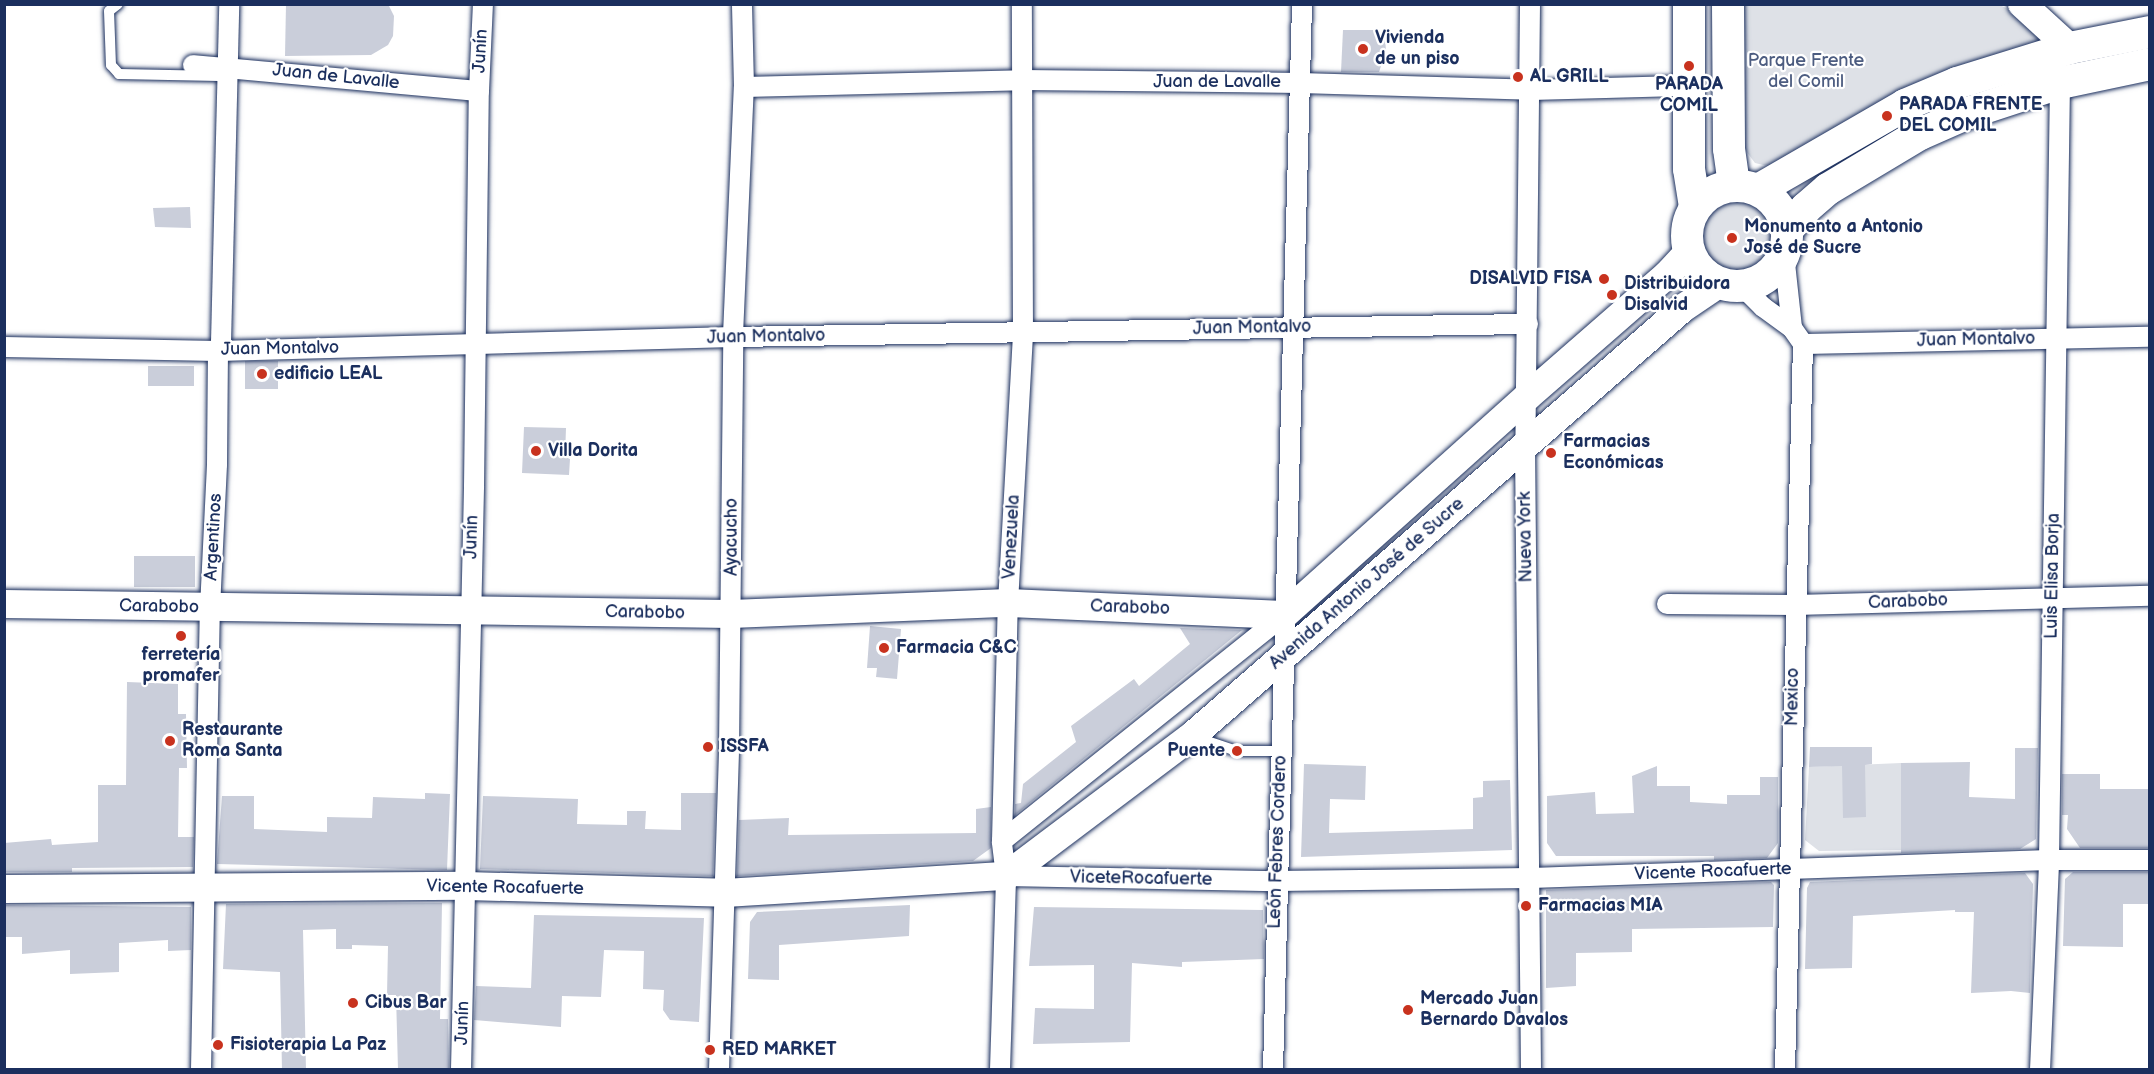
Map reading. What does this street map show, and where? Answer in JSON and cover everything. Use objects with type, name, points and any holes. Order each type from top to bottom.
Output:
[{"type":"main road","points":[[1689,4],[1689,169],[1695,208]]},
{"type":"main road","points":[[1728,4],[1729,137],[1746,188],[1778,206],[1786,242]]},
{"type":"main road","points":[[2022,4],[2070,48]]},
{"type":"main road","points":[[2150,32],[2070,48],[1957,83],[1905,105],[1786,175],[1746,188],[1708,194],[1695,208],[1688,224],[1689,251],[1698,267],[1731,284],[1768,276],[1806,208],[1828,189],[1920,134],[1968,113],[2060,83],[2150,64]]},
{"type":"main road","points":[[1729,137],[1733,147],[1751,168],[1761,173],[1786,175]]},
{"type":"main road","name":"Avenida Antonio José de Sucre","points":[[1284,615],[1667,275],[1689,251]]},
{"type":"main road","name":"Avenida Antonio José de Sucre","points":[[1006,876],[1192,736],[1683,308],[1731,284]]},
{"type":"main road","name":"Carabobo","points":[[4,604],[731,614],[1008,603],[1284,615]]},
{"type":"main road","name":"Vicente Rocafuerte","points":[[4,889],[466,886],[725,893],[1006,876]]},
{"type":"street","name":"Argentinos","points":[[201,1070],[210,608],[217,464],[218,351],[222,343],[229,4]]},
{"type":"street","name":"Junín","points":[[461,1070],[477,344],[479,91],[483,4]]},
{"type":"street","name":"Ayacucho","points":[[719,1070],[731,614],[733,338],[744,87],[742,4]]},
{"type":"street","name":"Venezuela","points":[[1000,1070],[1006,876],[1002,841],[1008,603],[1023,335],[1022,4]]},
{"type":"street","name":"León Febres Cordero","points":[[1273,1070],[1276,881],[1302,4]]},
{"type":"street","name":"Nueva York","points":[[1530,4],[1531,90],[1525,446],[1531,878],[1531,1070]]},
{"type":"street","name":"Juan de Lavalle","points":[[193,65],[228,71],[479,91]]},
{"type":"street","name":"Juan de Lavalle","points":[[744,87],[1022,80],[1300,83],[1531,90],[1689,86]]},
{"type":"street","name":"Luis Elisa Borja","points":[[2040,1070],[2049,860],[2052,598],[2059,339],[2060,83]]},
{"type":"street","name":"Mexico","points":[[1785,1070],[1795,605],[1797,336],[1786,242]]},
{"type":"street","points":[[1731,284],[1797,336]]},
{"type":"street","name":"Juan Montalvo","points":[[4,347],[218,351],[733,338],[1023,335],[1293,327],[1528,324]]},
{"type":"street","name":"Juan Montalvo","points":[[1797,336],[2059,339],[2150,337]]},
{"type":"street","name":"Carabobo","points":[[1667,604],[1795,605],[2150,596]]},
{"type":"street","name":"Avenida Antonio José de Sucre","points":[[1002,841],[1284,615]]},
{"type":"street","name":"Vicente Rocafuerte","points":[[1276,881],[1531,878],[2049,860],[2150,860]]},
{"type":"street","name":"ViceteRocafuerte","points":[[1006,876],[1276,881]]},
{"type":"lane","points":[[118,4],[109,11],[111,65],[119,74],[228,71]]},
{"type":"lane","points":[[1192,736],[1237,751],[1280,751]]},
{"type":"green space","name":"Parque Frente del Comil","points":[[1739,5],[2000,5],[2019,15],[2049,40],[1781,163],[1768,166],[1755,163],[1740,143]]},
{"type":"green space","points":[[1738,202],[1751,205],[1763,212],[1770,224],[1773,237],[1770,250],[1763,262],[1751,269],[1738,272],[1725,269],[1713,262],[1706,250],[1703,237],[1706,224],[1713,212],[1725,205]]},
{"type":"green space","points":[[1901,763],[1901,850],[1819,851],[1805,840],[1809,767]]},
{"type":"building","points":[[286,4],[388,4],[394,16],[393,36],[388,45],[371,55],[285,56]]},
{"type":"building","name":"Vivienda de un piso","points":[[1343,30],[1373,30],[1385,38],[1386,51],[1379,72],[1341,72]]},
{"type":"building","points":[[190,207],[191,228],[155,227],[153,208]]},
{"type":"building","name":"edificio LEAL","points":[[245,361],[278,361],[278,389],[245,389]]},
{"type":"building","points":[[148,366],[194,366],[194,386],[148,386]]},
{"type":"building","name":"Villa Dorita","points":[[524,427],[566,428],[565,457],[570,459],[569,475],[522,473]]},
{"type":"building","points":[[134,556],[195,556],[195,587],[134,587]]},
{"type":"building","name":"Farmacia C&C","points":[[870,626],[901,629],[897,679],[876,677],[877,668],[867,668]]},
{"type":"building","points":[[1180,628],[1242,630],[1015,815],[1015,804],[1021,803],[1023,784],[1076,742],[1071,726],[1134,679],[1139,686],[1190,644]]},
{"type":"building","points":[[127,682],[178,684],[178,714],[186,714],[187,768],[179,768],[178,837],[194,837],[193,867],[72,868],[72,872],[4,872],[4,843],[51,839],[52,845],[98,842],[98,785],[126,785]]},
{"type":"building","points":[[1810,747],[1872,747],[1872,764],[1865,765],[1866,817],[1843,818],[1842,766],[1809,767]]},
{"type":"building","points":[[2015,748],[2038,748],[2036,839],[2020,849],[1901,853],[1901,763],[1970,762],[1969,797],[2015,799]]},
{"type":"building","points":[[1304,764],[1366,766],[1365,800],[1330,799],[1329,833],[1473,829],[1473,798],[1483,797],[1483,781],[1510,780],[1512,850],[1301,857]]},
{"type":"building","points":[[1657,766],[1657,786],[1690,786],[1690,802],[1727,804],[1727,795],[1760,795],[1760,777],[1778,777],[1778,843],[1767,858],[1714,860],[1714,856],[1556,856],[1547,843],[1547,796],[1595,792],[1596,814],[1634,813],[1632,776]]},
{"type":"building","points":[[2062,774],[2100,774],[2100,789],[2150,789],[2150,848],[2080,848],[2067,829],[2068,815],[2062,815]]},
{"type":"building","points":[[425,793],[450,794],[447,870],[217,864],[222,796],[254,796],[254,829],[327,832],[327,817],[372,818],[373,797],[425,799]]},
{"type":"building","points":[[681,793],[716,793],[713,876],[480,869],[483,796],[578,799],[577,824],[627,825],[627,811],[646,811],[645,829],[681,830]]},
{"type":"building","points":[[991,807],[991,848],[973,861],[737,876],[739,820],[789,818],[788,835],[976,833],[976,809]]},
{"type":"building","points":[[2073,872],[2150,872],[2150,904],[2123,904],[2123,947],[2063,946],[2065,879]]},
{"type":"building","points":[[2025,873],[2033,884],[2030,993],[2011,991],[1971,993],[1974,912],[1955,912],[1955,910],[1853,916],[1852,968],[1805,969],[1807,888],[1810,882]]},
{"type":"building","points":[[1771,882],[1774,885],[1773,927],[1632,929],[1632,952],[1576,953],[1576,986],[1546,988],[1546,890]]},
{"type":"building","points":[[442,903],[440,1019],[448,1019],[449,1070],[398,1070],[396,995],[387,995],[388,946],[352,945],[352,949],[336,949],[336,929],[303,930],[306,1070],[282,1070],[280,972],[223,969],[226,904]]},
{"type":"building","points":[[4,905],[191,907],[191,950],[168,951],[168,940],[119,943],[119,972],[70,974],[70,950],[22,954],[22,937],[4,937]]},
{"type":"building","points":[[910,905],[909,936],[779,945],[779,980],[748,979],[750,922],[757,912]]},
{"type":"building","points":[[1034,907],[1263,910],[1264,959],[1182,962],[1182,967],[1132,963],[1130,1042],[1033,1044],[1035,1008],[1094,1009],[1094,965],[1029,966]]},
{"type":"building","points":[[534,915],[704,918],[699,1022],[670,1020],[663,1010],[664,990],[643,989],[644,951],[604,950],[601,997],[562,996],[561,1027],[474,1020],[476,986],[531,988]]},
{"type":"place","name":"Vivienda de un piso","points":[[1363,49]]},
{"type":"place","name":"PARADA COMIL","points":[[1689,66]]},
{"type":"place","name":"AL GRILL","points":[[1518,77]]},
{"type":"place","name":"PARADA FRENTE DEL COMIL","points":[[1887,116]]},
{"type":"place","name":"Monumento a Antonio José de Sucre","points":[[1732,238]]},
{"type":"place","name":"DISALVID FISA","points":[[1604,279]]},
{"type":"place","name":"Distribuidora Disalvid","points":[[1612,295]]},
{"type":"place","name":"edificio LEAL","points":[[262,374]]},
{"type":"place","name":"Villa Dorita","points":[[536,451]]},
{"type":"place","name":"Farmacias Económicas","points":[[1551,453]]},
{"type":"place","name":"ferretería promafer","points":[[181,636]]},
{"type":"place","name":"Farmacia C&C","points":[[884,648]]},
{"type":"place","name":"Restaurante Roma Santa","points":[[170,741]]},
{"type":"place","name":"ISSFA","points":[[708,747]]},
{"type":"place","name":"Puente","points":[[1237,751]]},
{"type":"place","name":"Farmacias MIA","points":[[1526,906]]},
{"type":"place","name":"Cibus Bar","points":[[353,1003]]},
{"type":"place","name":"Mercado Juan Bernardo Davalos","points":[[1408,1010]]},
{"type":"place","name":"Fisioterapia La Paz","points":[[218,1045]]},
{"type":"place","name":"RED MARKET","points":[[710,1050]]}]
